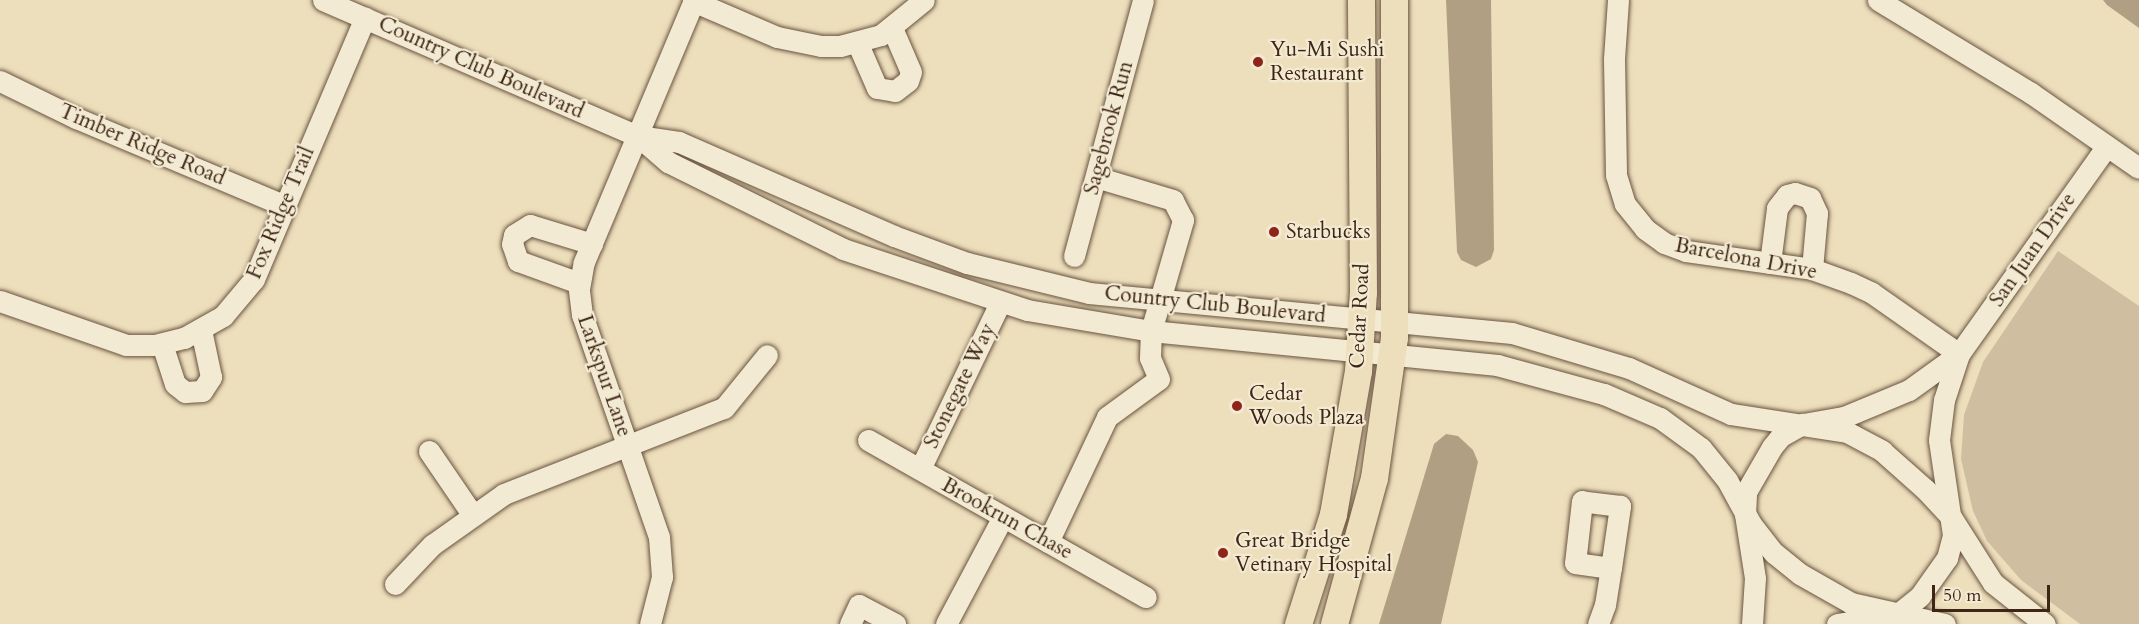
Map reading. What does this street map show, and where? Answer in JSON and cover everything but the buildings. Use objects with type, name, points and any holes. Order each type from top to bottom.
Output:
[{"type":"main road","name":"Cedar Road","points":[[1298,624],[1340,485],[1359,351],[1361,320],[1361,0]]},
{"type":"main road","name":"Cedar Road","points":[[1334,624],[1374,478],[1392,355],[1394,323],[1394,0]]},
{"type":"street","name":"Country Club Boulevard","points":[[324,0],[638,136],[679,142],[894,237],[958,260],[1068,289],[1156,316],[1359,351],[1497,364],[1534,372],[1604,394],[1660,418],[1715,463],[1745,514],[1774,553],[1800,574],[1851,603],[1945,624]]},
{"type":"street","points":[[694,1],[801,44],[840,46],[892,28],[924,0]]},
{"type":"street","name":"Sagebrook Run","points":[[1074,255],[1143,0]]},
{"type":"street","name":"Barcelona Drive","points":[[1618,0],[1614,59],[1616,175],[1625,204],[1645,229],[1664,243],[1686,251],[1812,269],[1872,293],[1959,354]]},
{"type":"street","points":[[1878,0],[2031,93],[2139,168]]},
{"type":"street","name":"Larkspur Lane","points":[[650,624],[658,603],[662,558],[654,520],[582,315],[579,283],[592,244],[694,1]]},
{"type":"street","name":"Fox Ridge Trail","points":[[0,301],[126,345],[162,344],[201,330],[223,316],[247,289],[365,18]]},
{"type":"street","points":[[857,42],[877,88],[895,91],[908,81],[911,72],[892,28]]},
{"type":"street","name":"Timber Ridge Road","points":[[0,81],[76,118],[285,206]]},
{"type":"street","name":"Country Club Boulevard","points":[[638,136],[668,162],[843,249],[1000,303],[1156,316],[1361,320],[1512,333],[1552,343],[1629,368],[1731,414],[1847,432],[1882,451],[1901,466],[1951,517],[1993,583],[2045,624]]},
{"type":"street","name":"San Juan Drive","points":[[1898,614],[1920,596],[1947,558],[1953,535],[1940,440],[1944,400],[1959,354],[2107,146]]},
{"type":"street","points":[[1048,542],[1107,417],[1159,379],[1150,358],[1156,316],[1182,220],[1180,210],[1163,195],[1096,177]]},
{"type":"street","points":[[1770,263],[1777,208],[1787,195],[1795,193],[1810,198],[1817,213],[1812,269]]},
{"type":"street","points":[[579,283],[518,261],[512,244],[514,235],[530,225],[592,244]]},
{"type":"street","name":"Stonegate Way","points":[[920,469],[1000,303]]},
{"type":"street","points":[[162,344],[175,384],[186,392],[202,391],[211,377],[201,330]]},
{"type":"street","name":"San Juan Drive","points":[[1752,624],[1755,578],[1745,514],[1746,492],[1760,463],[1781,436],[1803,424],[1844,417],[1888,400],[1926,379],[1959,354]]},
{"type":"street","points":[[395,584],[432,545],[472,513],[544,475],[628,446],[724,408],[767,355]]},
{"type":"street","name":"Brookrun Chase","points":[[868,440],[1146,597]]},
{"type":"street","points":[[429,451],[472,513]]},
{"type":"street","points":[[946,624],[1003,517]]},
{"type":"street","points":[[1598,624],[1605,605],[1611,568]]},
{"type":"street","points":[[850,624],[859,605],[895,624]]},
{"type":"street","points":[[1837,624],[1898,614]]},
{"type":"shaded area","points":[[1446,0],[1491,0],[1494,250],[1491,259],[1476,267],[1461,260],[1457,252]]},
{"type":"shaded area","points":[[2103,0],[2139,0],[2139,28],[2107,5]]},
{"type":"shaded area","points":[[2058,251],[2139,306],[2139,624],[2080,624],[2021,580],[1987,541],[1973,511],[1961,459],[1964,415],[1983,362]]},
{"type":"shaded area","points":[[1446,434],[1458,436],[1473,450],[1478,462],[1441,624],[1379,624],[1434,444]]},
{"type":"place","name":"Yu-Mi Sushi Restaurant","points":[[1258,62]]},
{"type":"place","name":"Starbucks","points":[[1274,232]]},
{"type":"place","name":"Cedar Woods Plaza","points":[[1237,406]]},
{"type":"place","name":"Great Bridge Vetinary Hospital","points":[[1223,553]]}]
